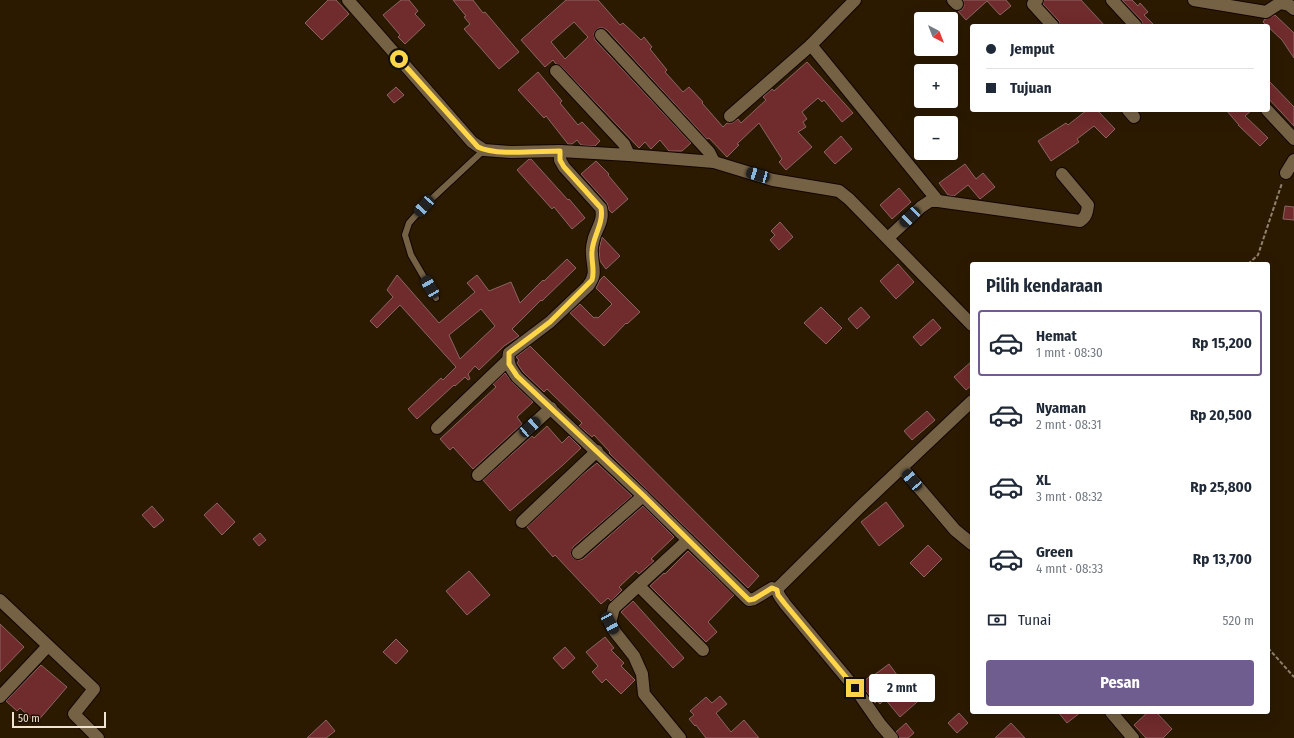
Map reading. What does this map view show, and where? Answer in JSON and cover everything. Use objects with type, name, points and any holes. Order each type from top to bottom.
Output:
[{"type":"street","points":[[348,0],[472,142],[484,150],[511,152],[560,151],[714,162],[773,180],[839,191],[888,238],[970,323]]},
{"type":"street","points":[[730,116],[811,45],[855,0]]},
{"type":"street","points":[[1037,0],[1033,4],[1051,24]]},
{"type":"street","points":[[1112,0],[1134,24]]},
{"type":"street","points":[[1194,0],[1266,12],[1280,3],[1288,5],[1294,9]]},
{"type":"street","points":[[601,35],[709,152],[714,162]]},
{"type":"street","points":[[811,45],[938,201]]},
{"type":"street","points":[[556,71],[624,144],[629,155]]},
{"type":"street","points":[[1270,112],[1294,139]]},
{"type":"street","points":[[560,151],[560,160],[564,167],[601,208],[603,215],[594,238],[591,253],[594,275],[588,286],[550,322],[509,353],[508,360],[511,368],[517,376],[644,496],[749,600],[754,599],[772,588],[777,590]]},
{"type":"street","points":[[1286,172],[1294,160]]},
{"type":"street","points":[[888,238],[921,207],[930,201],[1080,221],[1085,218],[1088,205],[1062,174]]},
{"type":"street","points":[[437,428],[508,360]]},
{"type":"street","points":[[777,590],[859,508],[970,403]]},
{"type":"street","points":[[478,475],[551,408]]},
{"type":"street","points":[[522,522],[597,451]]},
{"type":"street","points":[[902,468],[955,530],[970,542]]},
{"type":"street","points":[[578,553],[644,496]]},
{"type":"street","points":[[680,738],[644,694],[642,674],[634,656],[615,632],[610,623],[614,608],[688,540]]},
{"type":"street","points":[[639,586],[703,650]]},
{"type":"street","points":[[777,590],[778,595],[855,688],[880,724],[892,738]]},
{"type":"street","points":[[2,605],[94,689],[74,714],[98,738]]},
{"type":"street","points":[[0,698],[48,646]]},
{"type":"street","points":[[1113,714],[1133,738]]},
{"type":"lane","points":[[436,298],[411,255],[405,235],[409,223],[424,206],[484,150]]},
{"type":"path","points":[[1250,262],[1258,255],[1286,172]]},
{"type":"path","points":[[1270,650],[1294,677]]},
{"type":"building","points":[[328,0],[336,0],[349,14],[322,40],[305,23]]},
{"type":"building","points":[[401,0],[409,0],[418,11],[415,14],[425,25],[405,44],[398,37],[400,35],[383,15]]},
{"type":"building","points":[[453,0],[473,0],[519,52],[499,69],[464,29],[470,24],[464,17],[466,16]]},
{"type":"building","points":[[566,0],[598,0],[620,25],[623,23],[641,40],[644,37],[652,47],[650,49],[667,70],[665,72],[683,92],[689,87],[723,127],[727,123],[732,123],[738,119],[741,123],[766,100],[763,97],[772,89],[774,91],[807,62],[853,113],[842,122],[824,100],[822,102],[818,98],[802,112],[807,119],[803,122],[806,127],[798,132],[812,147],[786,170],[779,162],[782,159],[759,123],[737,144],[739,145],[727,157],[709,138],[707,139],[607,30],[599,28],[594,33],[595,40],[691,143],[682,151],[669,151],[660,140],[651,149],[645,142],[639,148],[561,66],[556,64],[553,60],[545,67],[521,40]],"holes":[[[574,22],[588,37],[565,59],[551,42]]]},
{"type":"building","points":[[963,0],[1006,0],[1011,6],[1000,15],[987,1],[966,20],[958,11],[962,10],[964,6]]},
{"type":"building","points":[[1044,0],[1081,0],[1103,24],[1060,24],[1059,21],[1043,4]]},
{"type":"building","points":[[1122,0],[1132,0],[1138,6],[1140,3],[1148,12],[1144,15],[1153,24],[1143,24],[1142,21]]},
{"type":"building","points":[[1275,15],[1294,33],[1294,58],[1282,40],[1270,29],[1270,24],[1265,24],[1263,22],[1265,19]]},
{"type":"building","points":[[538,72],[562,101],[560,103],[578,125],[582,122],[600,141],[595,146],[581,145],[577,140],[572,144],[568,144],[546,116],[544,118],[518,90]]},
{"type":"building","points":[[1270,82],[1294,107],[1294,126],[1270,100]]},
{"type":"building","points":[[396,87],[404,95],[394,103],[387,95]]},
{"type":"building","points":[[1084,112],[1099,112],[1115,129],[1106,138],[1094,126],[1077,139],[1079,142],[1051,161],[1038,141],[1066,123],[1068,125]]},
{"type":"building","points":[[1228,112],[1250,112],[1245,116],[1268,138],[1260,146]]},
{"type":"building","points":[[841,136],[852,149],[835,164],[824,152]]},
{"type":"building","points":[[529,159],[531,159],[568,200],[569,199],[585,218],[572,229],[554,207],[552,209],[517,170]]},
{"type":"building","points":[[596,161],[609,174],[608,175],[628,199],[612,213],[609,210],[607,203],[581,174]]},
{"type":"building","points":[[965,164],[976,179],[983,173],[995,187],[980,199],[968,185],[954,196],[948,195],[939,183]]},
{"type":"building","points":[[899,188],[911,202],[892,219],[880,205]]},
{"type":"building","points":[[1285,206],[1294,207],[1294,220],[1283,219]]},
{"type":"building","points":[[780,222],[793,237],[779,250],[770,240],[775,235],[771,231]]},
{"type":"building","points":[[602,237],[620,256],[606,269],[600,261],[599,250]]},
{"type":"building","points":[[567,259],[576,268],[512,329],[519,336],[504,346],[479,370],[475,366],[468,374],[470,379],[468,380],[465,377],[455,386],[454,385],[417,419],[408,409],[441,378],[443,380],[456,367],[400,305],[377,328],[370,321],[393,297],[387,290],[397,275],[439,323],[475,292],[467,283],[477,275],[489,291],[511,282],[520,303],[543,280],[544,281]],"holes":[[[481,309],[495,326],[460,359],[449,335]]]},
{"type":"building","points":[[898,264],[914,282],[896,299],[880,281]]},
{"type":"building","points":[[604,276],[640,312],[627,324],[626,323],[604,346],[570,313],[580,304],[594,318],[598,318],[612,304],[596,288]]},
{"type":"building","points":[[821,307],[842,328],[826,344],[804,323]]},
{"type":"building","points":[[861,307],[870,317],[857,329],[848,319]]},
{"type":"building","points":[[933,319],[941,328],[921,346],[913,337]]},
{"type":"building","points":[[530,346],[759,576],[748,588],[609,453],[610,452],[594,435],[592,437],[579,426],[582,423],[547,389],[544,392],[523,372],[517,363],[519,360],[516,357]]},
{"type":"building","points":[[970,363],[970,387],[966,390],[954,377]]},
{"type":"building","points":[[505,373],[512,382],[533,402],[517,417],[522,424],[473,469],[453,447],[450,450],[440,439],[496,387],[493,384]]},
{"type":"building","points":[[927,411],[935,420],[912,440],[904,431]]},
{"type":"building","points":[[547,426],[562,443],[569,436],[581,448],[510,511],[483,480],[532,436],[534,438]]},
{"type":"building","points":[[597,463],[632,496],[573,547],[571,554],[573,558],[579,560],[583,559],[643,506],[674,537],[651,559],[654,561],[639,574],[636,571],[619,587],[622,590],[611,601],[608,598],[601,604],[555,555],[553,557],[527,527],[582,475]]},
{"type":"building","points":[[886,502],[904,526],[879,546],[861,522]]},
{"type":"building","points":[[217,503],[235,522],[222,535],[204,515]]},
{"type":"building","points":[[152,506],[164,520],[154,528],[142,515]]},
{"type":"building","points":[[260,533],[266,540],[259,546],[253,539]]},
{"type":"building","points":[[928,545],[942,559],[924,577],[910,563]]},
{"type":"building","points":[[688,551],[734,595],[708,622],[717,632],[706,642],[650,586],[664,573],[665,574]]},
{"type":"building","points":[[469,571],[490,595],[467,615],[446,591]]},
{"type":"building","points":[[633,601],[684,658],[673,668],[621,612]]},
{"type":"building","points":[[0,624],[24,647],[0,672]]},
{"type":"building","points":[[605,637],[614,648],[611,650],[624,663],[621,666],[635,680],[621,694],[606,679],[602,683],[592,672],[598,666],[586,652]]},
{"type":"building","points":[[396,639],[408,651],[396,664],[383,652]]},
{"type":"building","points":[[565,647],[575,658],[563,669],[553,658]]},
{"type":"building","points":[[889,664],[903,683],[910,678],[925,695],[900,717],[885,699],[880,704],[877,701],[875,703],[861,684]]},
{"type":"building","points":[[41,665],[67,687],[36,723],[20,708],[17,711],[6,701]]},
{"type":"building","points":[[720,696],[727,704],[716,713],[731,732],[744,720],[759,738],[706,738],[696,725],[695,726],[689,719],[694,715],[690,711],[706,697],[712,703]]},
{"type":"building","points":[[959,713],[968,723],[957,733],[948,723]]},
{"type":"building","points":[[1060,714],[1078,714],[1067,723]]},
{"type":"building","points":[[1146,714],[1158,714],[1172,729],[1163,738],[1146,738],[1134,725]]},
{"type":"building","points":[[326,720],[335,731],[326,738],[307,738]]},
{"type":"building","points":[[906,723],[914,733],[908,738],[899,738],[896,732]]},
{"type":"building","points":[[1011,723],[1025,738],[995,738]]},
{"type":"route","points":[[399,59],[478,147],[484,150],[511,152],[560,151],[560,160],[564,167],[601,208],[603,215],[594,238],[591,253],[594,266],[594,275],[592,280],[588,286],[550,322],[509,353],[508,360],[511,368],[517,376],[644,496],[749,600],[754,599],[772,588],[777,590],[778,595],[785,604],[855,688]]}]
